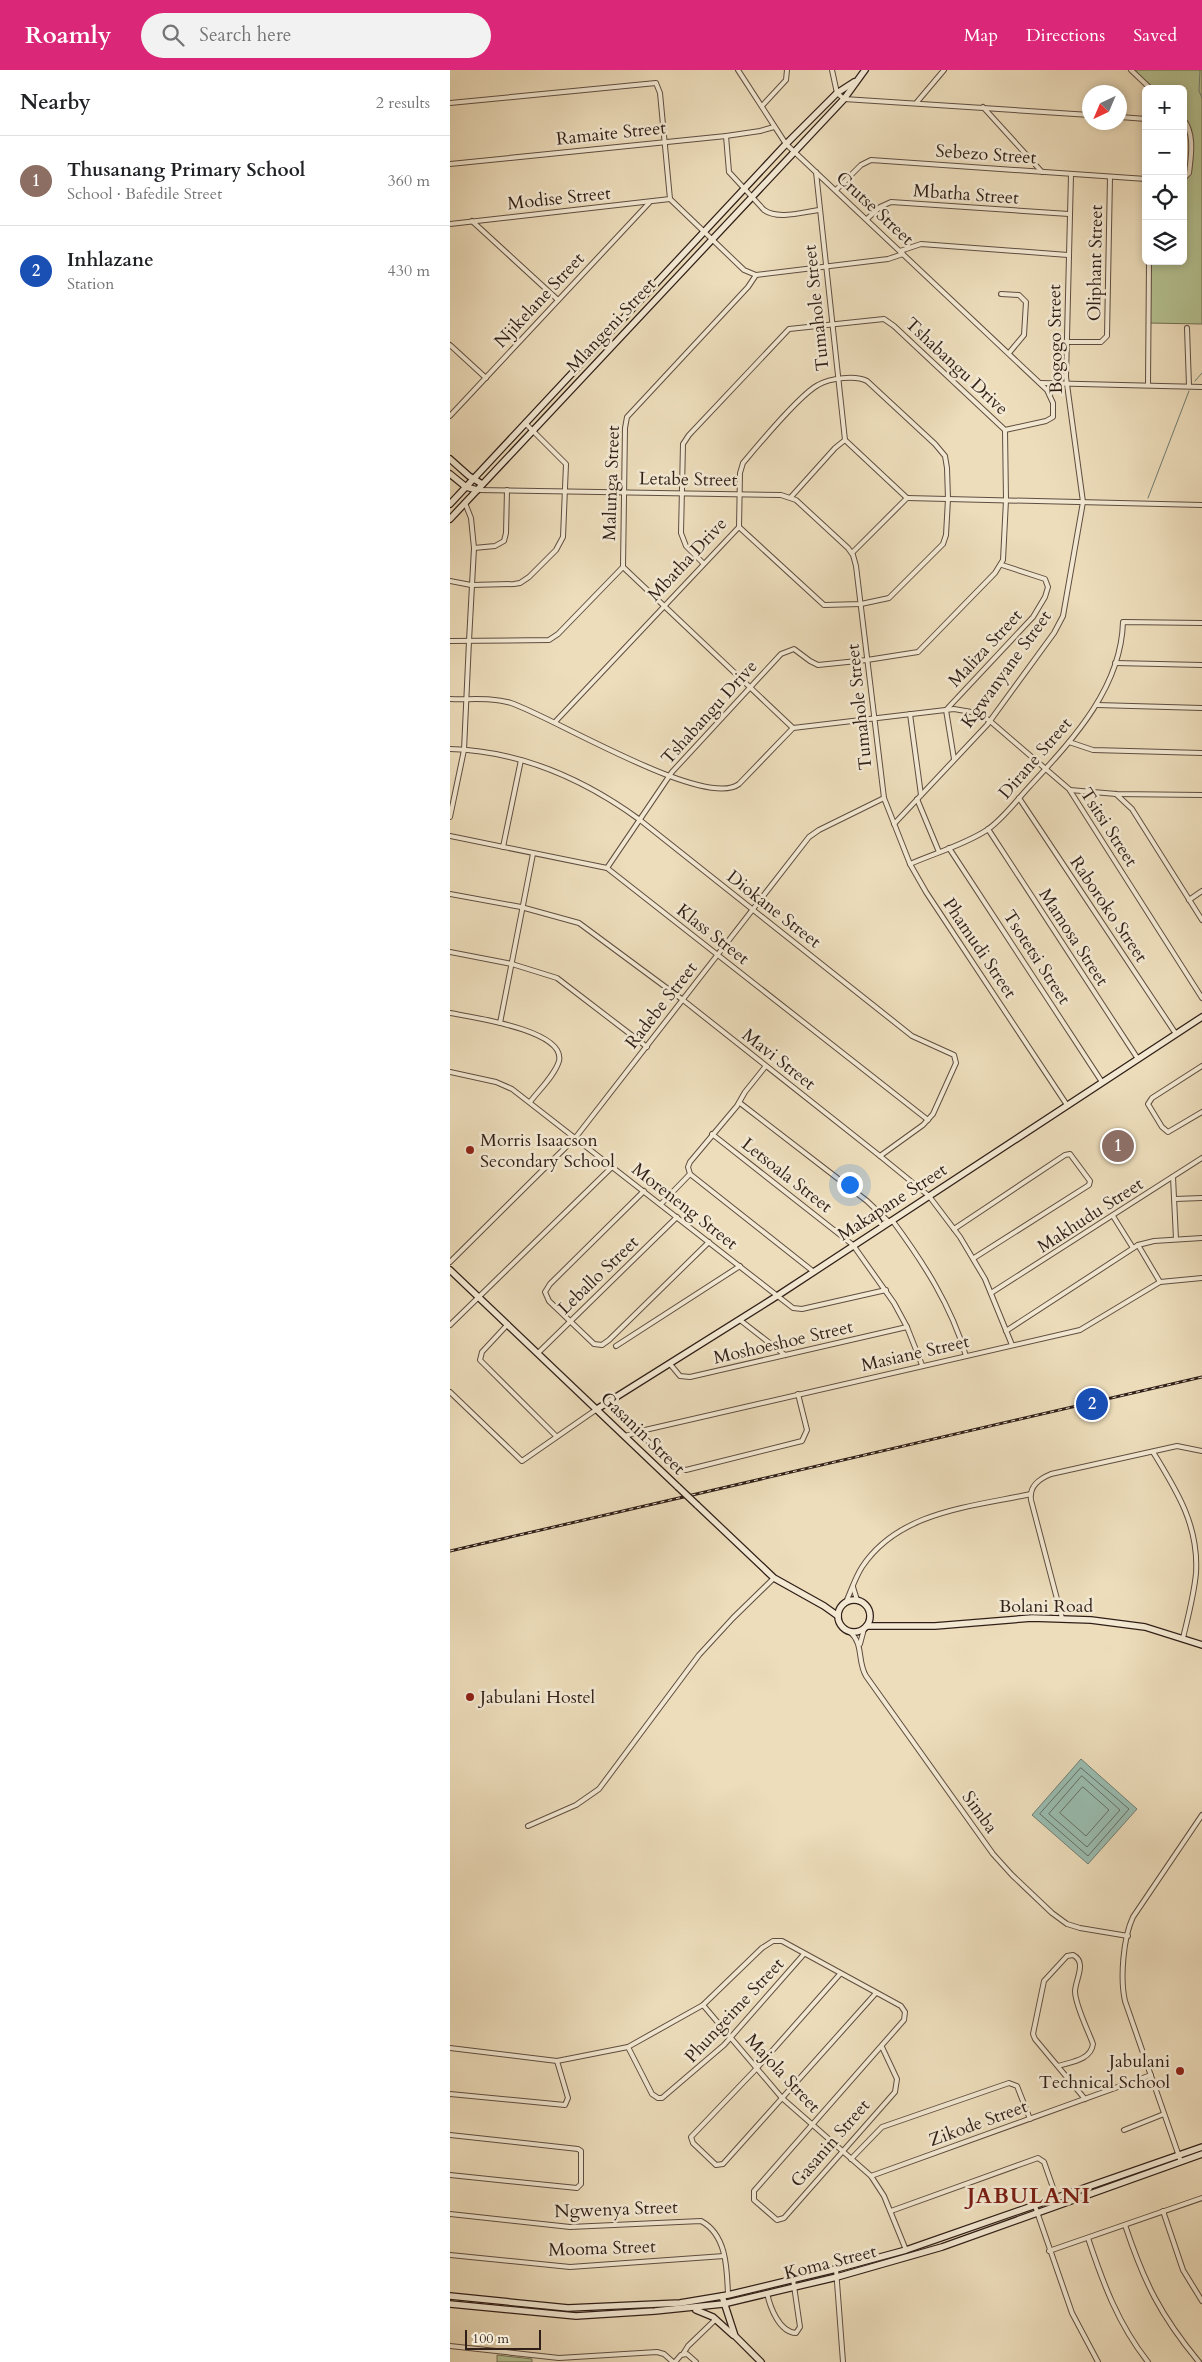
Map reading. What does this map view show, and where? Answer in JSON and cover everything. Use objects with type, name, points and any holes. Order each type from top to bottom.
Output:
[{"type":"street","name":"Crutse Street","points":[[738,70],[786,144],[1041,383],[1054,403],[1053,417],[1046,421],[1005,430]]},
{"type":"street","points":[[762,106],[786,80],[788,70]]},
{"type":"street","points":[[832,70],[838,93],[844,99],[983,106],[1082,114]]},
{"type":"street","points":[[856,80],[865,70]]},
{"type":"street","points":[[917,102],[944,70]]},
{"type":"street","points":[[1131,70],[1147,85]]},
{"type":"street","name":"Mlangeni Street","points":[[450,504],[786,144],[838,93],[856,80]]},
{"type":"street","name":"Mlangeni Street","points":[[450,519],[844,99],[856,80]]},
{"type":"street","points":[[450,103],[649,82],[658,85],[670,199],[744,270],[756,275],[888,259],[921,244],[1068,255]]},
{"type":"street","points":[[983,106],[1042,172]]},
{"type":"street","points":[[1127,118],[1142,119]]},
{"type":"street","points":[[1187,124],[1191,135],[1190,172],[1187,175]]},
{"type":"street","name":"Ramaite Street","points":[[450,164],[664,140],[726,136],[774,127]]},
{"type":"street","points":[[726,136],[729,172],[764,210],[773,214],[820,210]]},
{"type":"street","name":"Sebezo Street","points":[[836,190],[861,165],[871,160],[1142,179]]},
{"type":"street","name":"Tumahole Street","points":[[816,172],[845,440]]},
{"type":"street","name":"Bogogo Street","points":[[1071,175],[1066,382],[1083,502]]},
{"type":"street","name":"Oliphant Street","points":[[1067,342],[1102,342],[1107,336],[1110,178]]},
{"type":"street","name":"Modise Street","points":[[450,224],[649,203],[670,199]]},
{"type":"street","name":"Mbatha Street","points":[[867,219],[891,202],[1069,214]]},
{"type":"street","name":"Njikelane Street","points":[[450,416],[649,203]]},
{"type":"street","points":[[472,221],[558,300]]},
{"type":"street","points":[[1148,385],[1149,265]]},
{"type":"street","name":"Malunga Street","points":[[450,641],[549,640],[558,634],[623,567],[623,491],[627,417],[748,287],[756,275]]},
{"type":"street","points":[[1001,294],[1019,295],[1026,302],[1024,336],[1010,353]]},
{"type":"street","name":"Tshabangu Drive","points":[[606,868],[669,777],[778,657],[788,650],[796,650],[818,665],[912,654],[923,650],[1002,565],[1006,500],[1005,430],[889,322],[879,319],[798,327],[783,334],[689,435],[682,449],[682,540],[703,563]]},
{"type":"street","points":[[1187,328],[1189,386]]},
{"type":"street","points":[[450,345],[486,378]]},
{"type":"street","name":"Mbatha Drive","points":[[555,722],[739,527],[741,467],[811,390],[823,383],[839,380],[857,378],[868,381],[935,444],[945,456],[947,462],[948,499],[945,539],[939,549],[893,596],[861,604],[827,606],[821,603],[739,527]]},
{"type":"street","points":[[1041,383],[1066,382],[1202,387]]},
{"type":"street","points":[[450,581],[471,585],[520,583],[536,570],[561,543],[564,530],[566,464],[526,423]]},
{"type":"street","points":[[907,498],[852,553],[791,497],[835,448],[845,440],[907,498],[1202,504]]},
{"type":"street","points":[[450,459],[482,484]]},
{"type":"street","points":[[450,474],[466,487],[477,490]]},
{"type":"street","name":"Letabe Street","points":[[482,484],[494,489]]},
{"type":"street","name":"Letabe Street","points":[[477,490],[623,491],[781,495],[791,497]]},
{"type":"street","points":[[474,548],[495,546],[504,542],[507,490]]},
{"type":"street","name":"Kgwanyane Street","points":[[894,824],[990,721],[1061,622],[1083,502]]},
{"type":"street","points":[[450,817],[464,750],[474,548],[470,518],[465,503]]},
{"type":"street","name":"Tumahole Street","points":[[852,553],[856,566],[861,604],[873,719],[884,798]]},
{"type":"street","name":"Maliza Street","points":[[793,728],[946,710],[1029,622],[1045,597],[1048,587],[1045,579],[1002,565]]},
{"type":"street","points":[[450,699],[510,703],[555,722],[669,777],[717,789],[735,788],[793,728],[665,604],[623,567]]},
{"type":"street","name":"Dirane Street","points":[[910,864],[988,830],[1045,770],[1097,705],[1115,663],[1122,639],[1123,622],[1202,623]]},
{"type":"street","points":[[1115,663],[1202,665]]},
{"type":"street","points":[[1097,705],[1202,708]]},
{"type":"street","points":[[946,710],[954,759]]},
{"type":"street","name":"Tsitsi Street","points":[[946,710],[969,711],[990,721],[1069,790],[1202,998]]},
{"type":"street","points":[[910,714],[921,795]]},
{"type":"street","points":[[1069,742],[1093,750],[1202,753]]},
{"type":"street","name":"Diokane Street","points":[[450,749],[521,760],[579,782],[614,802],[640,820],[912,1036],[954,1056],[956,1061],[954,1068],[938,1107],[928,1120],[880,1156]]},
{"type":"street","points":[[503,846],[521,760]]},
{"type":"street","points":[[1069,790],[1116,794],[1202,795]]},
{"type":"street","points":[[1116,794],[1132,810],[1202,920]]},
{"type":"street","name":"Phamudi Street","points":[[884,798],[910,864],[926,892],[1067,1105]]},
{"type":"street","name":"Radebe Street","points":[[450,1262],[576,1137],[814,833],[884,798]]},
{"type":"street","name":"Raboroko Street","points":[[1019,798],[1176,1034]]},
{"type":"street","points":[[917,799],[938,852]]},
{"type":"street","name":"Mamosa Street","points":[[988,830],[1138,1059]]},
{"type":"street","name":"Klass Street","points":[[450,836],[606,868],[928,1120]]},
{"type":"street","name":"Tsotetsi Street","points":[[949,848],[1102,1082]]},
{"type":"street","points":[[500,1023],[534,854]]},
{"type":"street","points":[[1189,900],[1202,891]]},
{"type":"street","name":"Mavi Street","points":[[450,894],[522,908],[579,923],[683,1000],[765,1067],[880,1156],[929,1196],[954,1228],[974,1258],[991,1293],[1012,1345]]},
{"type":"street","points":[[450,952],[512,964],[551,975],[563,981],[647,1047]]},
{"type":"street","points":[[450,1012],[500,1023],[536,1034],[552,1044],[559,1054],[559,1060],[555,1069],[530,1102]]},
{"type":"street","name":"Makapane Street","points":[[597,1409],[740,1320],[1202,1017]]},
{"type":"street","points":[[1202,1066],[1149,1102],[1150,1109],[1162,1127],[1170,1132],[1202,1112]]},
{"type":"street","points":[[765,1067],[745,1092],[740,1103],[712,1134],[688,1167],[690,1174],[814,1272]]},
{"type":"street","name":"Moreneng Street","points":[[450,1072],[496,1082],[512,1089],[793,1308],[798,1310],[886,1290]]},
{"type":"street","points":[[740,1103],[857,1193],[890,1221],[921,1261],[942,1296],[953,1319],[966,1356]]},
{"type":"street","points":[[718,1138],[720,1126]]},
{"type":"street","name":"Letsoala Street","points":[[712,1134],[853,1245],[886,1290],[907,1327],[922,1365]]},
{"type":"street","points":[[954,1228],[1066,1155],[1072,1155],[1089,1179],[1089,1185],[974,1258]]},
{"type":"street","name":"Makhudu Street","points":[[991,1293],[1202,1158]]},
{"type":"street","points":[[450,1325],[612,1166]]},
{"type":"street","points":[[661,1204],[690,1174]]},
{"type":"street","points":[[1173,1177],[1176,1239]]},
{"type":"street","points":[[644,1192],[550,1284],[544,1295],[594,1344],[602,1345],[617,1332],[709,1242]]},
{"type":"street","points":[[1174,1199],[1202,1198]]},
{"type":"street","points":[[1113,1216],[1160,1282]]},
{"type":"street","name":"Leballo Street","points":[[538,1353],[677,1217]]},
{"type":"street","points":[[1006,1331],[1135,1247],[1147,1242],[1202,1238]]},
{"type":"street","points":[[616,1346],[740,1266]]},
{"type":"street","name":"Gasanin Street","points":[[450,1270],[774,1578],[838,1616]]},
{"type":"street","name":"Masiane Street","points":[[625,1436],[922,1365],[1080,1330],[1160,1282],[1202,1278]]},
{"type":"street","points":[[740,1320],[785,1355]]},
{"type":"street","points":[[508,1324],[482,1352],[480,1360],[556,1436]]},
{"type":"street","name":"Moshoeshoe Street","points":[[670,1364],[680,1376],[690,1378],[907,1327]]},
{"type":"street","points":[[617,1332],[629,1338]]},
{"type":"street","points":[[450,1392],[522,1461],[597,1409]]},
{"type":"street","points":[[638,1432],[677,1468],[686,1470],[802,1441],[807,1430],[798,1394]]},
{"type":"street","points":[[1062,1618],[1030,1494],[1037,1482],[1051,1474],[1181,1446],[1202,1452]]},
{"type":"street","points":[[1153,1452],[1179,1494],[1190,1522],[1195,1542],[1196,1575],[1184,1638]]},
{"type":"street","points":[[860,1649],[858,1641],[850,1632],[841,1627],[838,1616],[861,1568],[876,1550],[894,1534],[914,1522],[1030,1494]]},
{"type":"street","points":[[528,1826],[582,1802],[599,1789],[699,1655],[774,1578]]},
{"type":"street","points":[[853,1584],[857,1600],[866,1606],[870,1617],[860,1649]]},
{"type":"street","points":[[843,1605],[857,1600]]},
{"type":"street","name":"Gasanin Street","points":[[824,1606],[843,1605]]},
{"type":"street","name":"Bolani Road","points":[[870,1617],[887,1624]]},
{"type":"street","name":"Bolani Road","points":[[866,1627],[887,1624],[935,1626],[1004,1620],[1062,1618],[1126,1624],[1184,1638],[1202,1645]]},
{"type":"street","points":[[850,1632],[856,1632],[866,1627]]},
{"type":"street","name":"Simba","points":[[860,1649],[861,1664],[866,1676],[1002,1865],[1049,1910],[1067,1924],[1128,1936]]},
{"type":"street","points":[[1180,2159],[1122,1989],[1131,1921],[1202,1815]]},
{"type":"street","points":[[450,2048],[557,2061],[628,2047],[703,2005],[765,1945],[776,1940],[782,1941],[902,2007],[905,2012],[904,2020],[882,2047],[812,2124]]},
{"type":"street","name":"Phungeime Street","points":[[628,2047],[652,2094],[660,2098],[696,2071],[731,2038],[804,1954]]},
{"type":"street","points":[[1058,2066],[1087,2056],[1093,2046],[1076,1993],[1080,1964],[1078,1958],[1073,1955],[1067,1956],[1044,1981],[1033,2033],[1034,2038],[1085,2099]]},
{"type":"street","points":[[840,1974],[757,2068],[691,2138],[693,2144],[718,2166],[723,2164],[876,1993]]},
{"type":"street","name":"Majola Street","points":[[703,2005],[782,2098],[870,2176],[891,2211],[909,2257]]},
{"type":"street","name":"Gasanin Street","points":[[812,2124],[753,2195],[755,2202],[776,2219],[783,2219],[897,2088],[897,2079],[882,2047]]},
{"type":"street","points":[[450,2094],[565,2105],[568,2098],[557,2061]]},
{"type":"street","name":"Zikode Street","points":[[870,2176],[1151,2075]]},
{"type":"street","points":[[851,2159],[882,2127],[1009,2083],[1017,2086],[1030,2119]]},
{"type":"street","points":[[1124,2130],[1164,2114]]},
{"type":"street","points":[[450,2135],[580,2149],[583,2154],[580,2187],[577,2188],[450,2175]]},
{"type":"street","name":"Koma Street","points":[[450,2296],[568,2308],[680,2303],[725,2295],[793,2280],[906,2250],[1036,2209],[1180,2159],[1202,2147]]},
{"type":"street","name":"Koma Street","points":[[450,2304],[568,2316],[691,2308],[723,2304],[837,2277],[909,2257],[960,2240],[1057,2199],[1180,2159],[1202,2154]]},
{"type":"street","points":[[891,2211],[1038,2158],[1044,2162],[1057,2199]]},
{"type":"street","points":[[1049,2250],[1201,2198],[1202,2205]]},
{"type":"street","points":[[1036,2209],[1072,2313],[1098,2362]]},
{"type":"street","points":[[1163,2211],[1178,2258],[1202,2301]]},
{"type":"street","name":"Ngwenya Street","points":[[450,2214],[570,2227],[695,2220],[704,2223],[713,2231],[721,2244],[724,2256],[725,2295]]},
{"type":"street","points":[[1125,2225],[1148,2289],[1170,2326],[1199,2362]]},
{"type":"street","points":[[1088,2238],[1112,2305],[1130,2337],[1148,2362]]},
{"type":"street","name":"Mooma Street","points":[[450,2255],[570,2267],[724,2256]]},
{"type":"street","points":[[836,2269],[843,2362]]},
{"type":"street","points":[[767,2293],[775,2317],[794,2334],[800,2327],[793,2280]]},
{"type":"street","points":[[725,2295],[723,2304],[735,2336]]},
{"type":"street","points":[[691,2308],[716,2319],[760,2362]]},
{"type":"street","points":[[450,2346],[566,2358],[657,2352],[664,2354],[674,2362],[685,2354],[688,2346],[716,2319]]},
{"type":"street","points":[[685,2354],[696,2362]]},
{"type":"green space","points":[[1132,70],[1202,70],[1202,324],[1148,323],[1150,265],[1187,265],[1187,174],[1191,172],[1191,129],[1187,124],[1187,85],[1148,85]]},
{"type":"green space","points":[[497,2355],[532,2359],[532,2362],[497,2362]]},
{"type":"water","points":[[1081,1759],[1137,1809],[1088,1864],[1032,1815]]},
{"type":"waterway","points":[[1200,70],[1199,91],[1202,98]]},
{"type":"waterway","points":[[1195,381],[1202,373]]},
{"type":"waterway","points":[[1148,498],[1189,391]]},
{"type":"railway","points":[[450,1551],[1202,1377]]},
{"type":"place","name":"Thusanang Primary School","points":[[1118,1146]]},
{"type":"place","name":"Morris Isaacson Secondary School","points":[[470,1150]]},
{"type":"place","name":"Inhlazane","points":[[1092,1404]]},
{"type":"place","name":"Jabulani Hostel","points":[[470,1697]]},
{"type":"place","name":"Jabulani Technical School","points":[[1180,2071]]},
{"type":"district","name":"JABULANI","points":[[1029,2195]]}]
